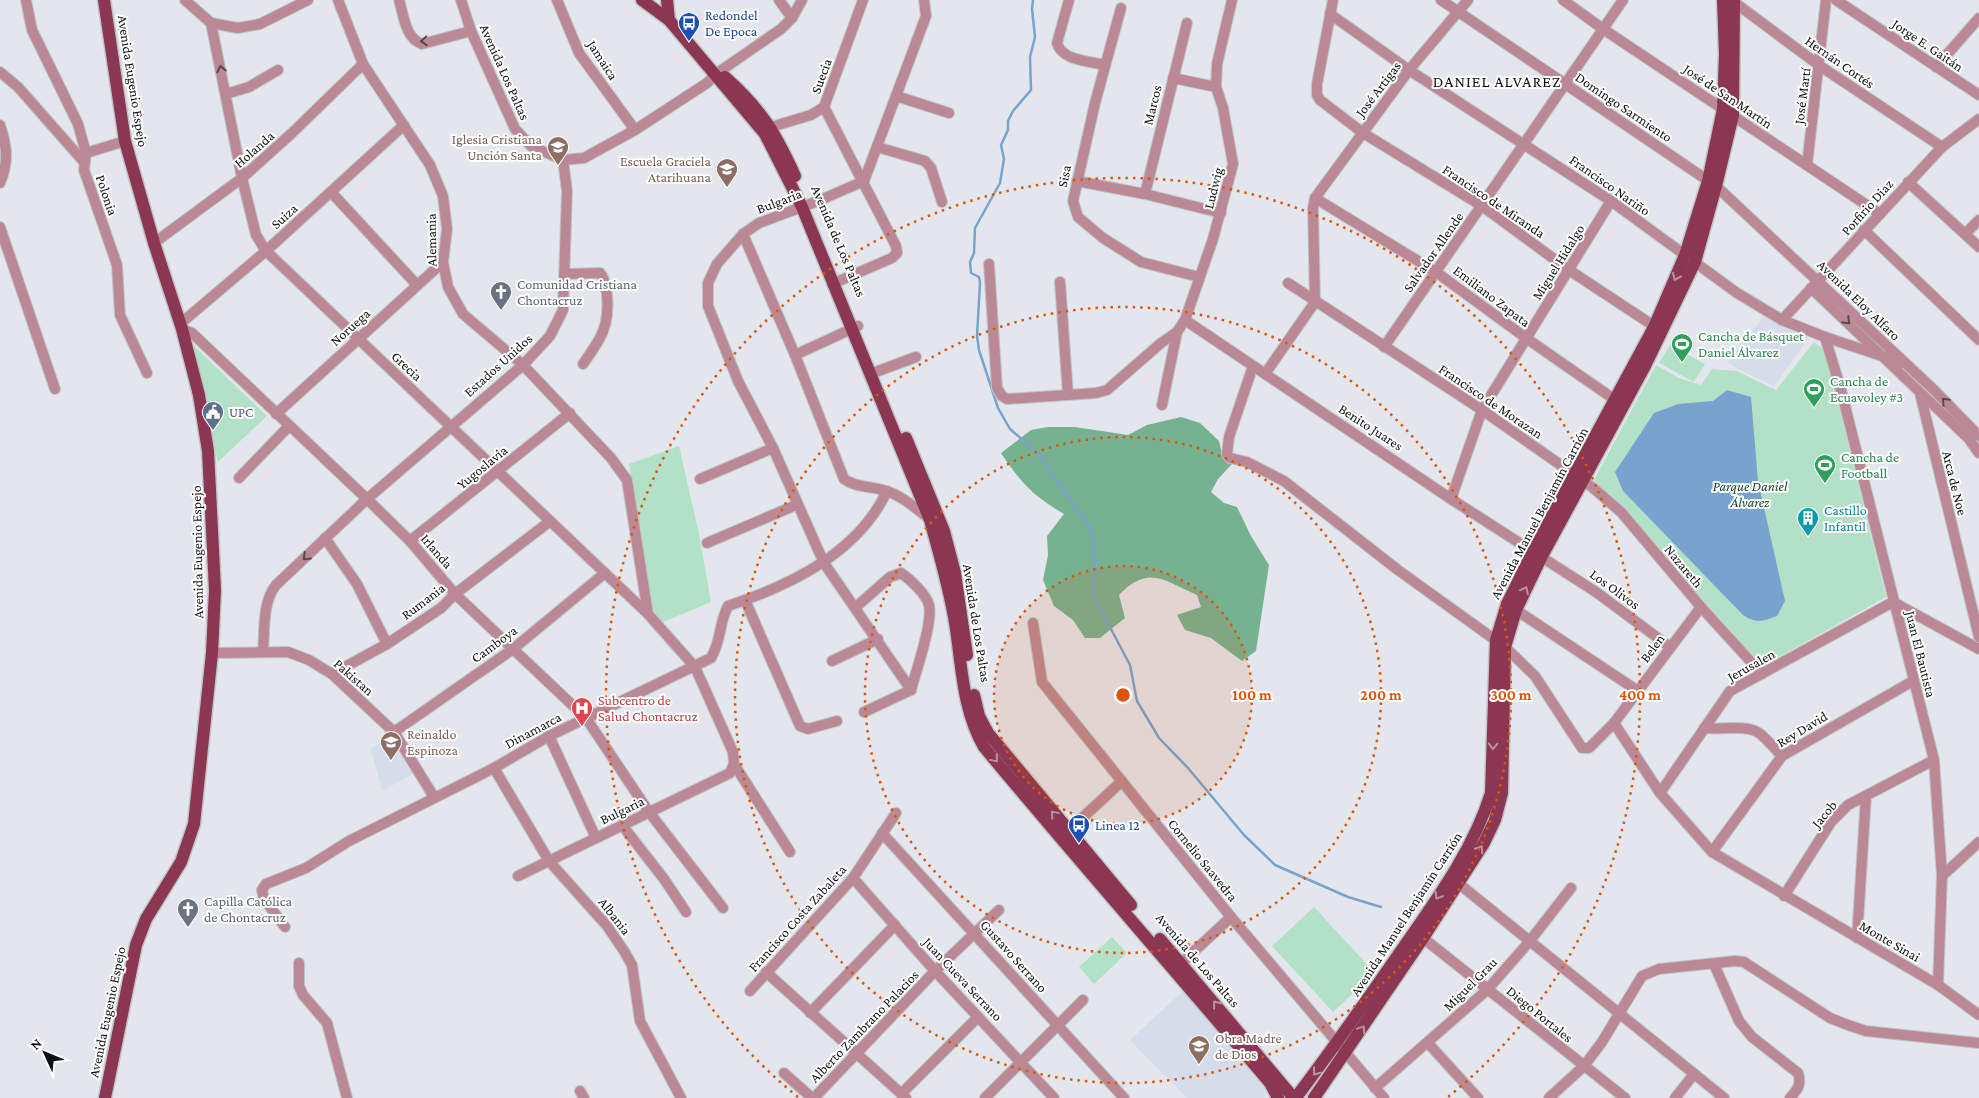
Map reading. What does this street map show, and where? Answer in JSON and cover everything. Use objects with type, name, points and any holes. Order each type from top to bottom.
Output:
[{"type":"main road","name":"Avenida Eugenio Espejo","points":[[104,0],[126,142],[154,242],[181,327],[199,395],[208,451],[215,590],[212,653],[194,824],[181,862],[146,920],[136,945],[105,1098]]},
{"type":"main road","name":"Avenida de Los Paltas","points":[[642,0],[670,20],[716,74],[720,82],[752,116],[765,134],[806,205]]},
{"type":"main road","points":[[667,0],[670,20]]},
{"type":"main road","name":"Avenida Manuel Benjamín Carrión","points":[[1314,1098],[1345,1054],[1454,880],[1484,843],[1495,820],[1502,793],[1500,643],[1507,604],[1537,554],[1620,403],[1658,329],[1690,259],[1712,183],[1728,112],[1725,54],[1729,1]]},
{"type":"main road","name":"Avenida de Los Paltas","points":[[716,74],[726,77],[747,97],[771,126],[806,205],[955,572],[963,616],[969,673],[979,716],[988,733],[1065,835],[1256,1059],[1294,1097]]},
{"type":"main road","name":"Avenida Manuel Benjamín Carrión","points":[[1500,643],[1516,610],[1537,554]]},
{"type":"main road","name":"Avenida Manuel Benjamín Carrión","points":[[1294,1097],[1419,935]]},
{"type":"main road","name":"Avenida de Los Paltas","points":[[1256,1059],[1278,1098]]},
{"type":"street","name":"Polonia","points":[[26,0],[32,30],[78,124],[85,157],[84,170],[116,265],[120,315],[147,374]]},
{"type":"street","points":[[185,0],[211,23],[238,28],[260,24],[308,0]]},
{"type":"street","name":"Alemania","points":[[338,0],[363,64],[430,165],[444,196],[447,229],[443,262],[448,287],[463,314],[523,365],[611,458],[627,480],[648,614]]},
{"type":"street","points":[[399,0],[410,38],[416,42],[422,44],[472,31]]},
{"type":"street","name":"Avenida Los Paltas","points":[[460,0],[515,130],[531,146],[563,160]]},
{"type":"street","name":"Jamaica","points":[[557,0],[580,53],[635,130]]},
{"type":"street","points":[[779,0],[792,18]]},
{"type":"street","points":[[563,160],[584,158],[635,130],[707,83],[716,74],[782,28],[792,18],[802,0]]},
{"type":"street","name":"Suecia","points":[[771,126],[811,115],[824,107],[863,0]]},
{"type":"street","points":[[864,181],[926,16],[924,0]]},
{"type":"street","points":[[1069,0],[1057,43],[1058,49],[1064,55],[1105,65]]},
{"type":"street","name":"Ludwig","points":[[1177,332],[1185,320],[1221,214],[1233,164],[1223,108],[1216,87],[1217,64],[1232,0]]},
{"type":"street","points":[[1330,14],[1333,0]]},
{"type":"street","name":"Domingo Sarmiento","points":[[1441,0],[1712,183]]},
{"type":"street","name":"José Artigas","points":[[1315,198],[1409,70],[1468,0]]},
{"type":"street","name":"José de San Martín","points":[[1563,0],[1603,29],[1880,214]]},
{"type":"street","name":"Salvador Allende","points":[[1384,346],[1623,0]]},
{"type":"street","name":"José Martí","points":[[1807,166],[1820,66],[1826,0]]},
{"type":"street","name":"Jorge E. Gaitán","points":[[1836,0],[1979,95]]},
{"type":"street","name":"Hernán Cortés","points":[[1729,1],[1820,66],[1942,147]]},
{"type":"street","name":"Sisa","points":[[1121,8],[1105,65],[1073,202],[1078,217],[1103,238],[1141,262],[1199,277]]},
{"type":"street","name":"Francisco Nariño","points":[[1330,14],[1409,70],[1611,201],[1737,293],[1782,320],[1825,337],[1906,364]]},
{"type":"street","name":"Francisco de Miranda","points":[[1330,14],[1316,89],[1320,100],[1363,133],[1482,206],[1569,270],[1658,329]]},
{"type":"street","points":[[1936,67],[1979,18]]},
{"type":"street","name":"Grecia","points":[[211,23],[242,178],[256,235],[266,251],[548,522],[648,614],[695,667],[734,752],[734,764],[790,852]]},
{"type":"street","name":"Marcos","points":[[1145,194],[1187,23]]},
{"type":"street","name":"Holanda","points":[[154,242],[242,178],[292,133],[363,64]]},
{"type":"street","points":[[226,94],[249,86],[278,70]]},
{"type":"street","points":[[0,72],[85,157],[126,142]]},
{"type":"street","points":[[1173,78],[1216,87]]},
{"type":"street","points":[[896,96],[950,113]]},
{"type":"street","points":[[824,107],[864,181],[896,246],[897,253],[892,258],[836,282]]},
{"type":"street","name":"Porfirio Diaz","points":[[1782,320],[1942,147],[1979,119]]},
{"type":"street","points":[[0,125],[8,155],[6,171],[0,183]]},
{"type":"street","name":"Suiza","points":[[181,327],[404,125]]},
{"type":"street","points":[[877,147],[925,161],[931,168],[942,202]]},
{"type":"street","name":"Estados Unidos","points":[[263,651],[269,594],[367,499],[523,365],[550,336],[564,310],[567,191],[563,160]]},
{"type":"street","name":"Bulgaria","points":[[864,181],[759,223],[743,234],[717,264],[708,283],[708,306],[734,372],[773,448],[796,505],[824,563],[878,639],[911,690]]},
{"type":"street","points":[[1077,181],[1145,194],[1221,214]]},
{"type":"street","points":[[1908,182],[1979,247]]},
{"type":"street","name":"Avenida Eloy Alfaro","points":[[1712,183],[1818,280],[1979,436]]},
{"type":"street","points":[[332,192],[417,285]]},
{"type":"street","points":[[1265,374],[1315,302],[1313,208],[1315,198]]},
{"type":"street","name":"Emiliano Zapata","points":[[1315,198],[1436,272],[1526,338],[1620,403]]},
{"type":"street","name":"Miguel Hidalgo","points":[[1451,499],[1482,410],[1611,201]]},
{"type":"street","points":[[1965,234],[1979,220]]},
{"type":"street","points":[[0,227],[55,389]]},
{"type":"street","points":[[1864,230],[1979,340]]},
{"type":"street","points":[[743,234],[795,355],[844,479],[854,484],[887,491],[903,498],[935,519]]},
{"type":"street","name":"Noruega","points":[[276,414],[443,262]]},
{"type":"street","points":[[989,264],[997,388],[1002,396],[1007,399],[1107,390],[1160,342],[1177,332]]},
{"type":"street","points":[[566,274],[600,273],[606,292],[608,313],[602,336],[583,364]]},
{"type":"street","points":[[1060,282],[1068,395]]},
{"type":"street","name":"Francisco de Morazan","points":[[1288,283],[1482,410],[1579,477]]},
{"type":"street","name":"Avenida Eloy Alfaro","points":[[1811,288],[1970,440],[1979,453]]},
{"type":"street","name":"Benito Juares","points":[[1185,320],[1451,499],[1537,554]]},
{"type":"street","name":"Irlanda","points":[[181,327],[192,333],[367,499],[410,541],[455,594],[586,718],[649,812],[723,908]]},
{"type":"street","points":[[795,355],[854,327]]},
{"type":"street","points":[[1162,405],[1177,332]]},
{"type":"street","name":"Juan El Bautista","points":[[1825,337],[1841,390],[1934,760],[1942,876],[1938,986]]},
{"type":"street","points":[[873,372],[916,357]]},
{"type":"street","points":[[1253,366],[1228,443],[1227,454],[1230,458],[1247,462],[1284,481],[1398,570],[1500,643]]},
{"type":"street","name":"Arca de Noe","points":[[1920,392],[1979,637]]},
{"type":"street","name":"Yugoslavia","points":[[410,541],[498,473],[570,413]]},
{"type":"street","points":[[239,478],[289,426]]},
{"type":"street","points":[[700,479],[773,448]]},
{"type":"street","name":"Nazareth","points":[[1579,477],[1621,512],[1701,607],[1762,674]]},
{"type":"street","name":"Dinamarca","points":[[285,927],[264,900],[262,890],[266,884],[306,868],[349,841],[494,768],[549,736],[711,658],[719,644],[721,621],[728,606],[824,563],[866,526],[887,491]]},
{"type":"street","points":[[707,544],[796,505]]},
{"type":"street","name":"Rumania","points":[[332,674],[387,644],[441,608],[455,594],[548,522]]},
{"type":"street","points":[[325,538],[357,584],[387,644]]},
{"type":"street","name":"Los Olivos","points":[[1537,554],[1596,592],[1670,647]]},
{"type":"street","points":[[856,607],[890,577],[901,572],[909,578],[929,604],[929,618],[911,690],[864,712]]},
{"type":"street","name":"Camboya","points":[[394,732],[513,649],[605,573]]},
{"type":"street","points":[[745,600],[800,726],[808,729],[836,721]]},
{"type":"street","points":[[1893,602],[1979,649]]},
{"type":"street","name":"Jerusalen","points":[[1660,793],[1730,691],[1893,602]]},
{"type":"street","name":"Belen","points":[[1500,643],[1535,676],[1582,748],[1586,749],[1614,723],[1701,607]]},
{"type":"street","points":[[1516,610],[1638,691]]},
{"type":"street","name":"Cornelio Saavedra","points":[[1033,623],[1042,682],[1231,917],[1336,1044],[1384,1098]]},
{"type":"street","points":[[832,661],[878,639]]},
{"type":"street","name":"Pakistan","points":[[212,653],[288,652],[309,660],[332,674],[394,732],[434,797]]},
{"type":"street","name":"Rey David","points":[[1712,852],[1782,756],[1913,680]]},
{"type":"street","name":"Monte Sinai","points":[[1614,723],[1660,793],[1712,852],[1938,986],[1979,1015]]},
{"type":"street","points":[[1704,728],[1719,730],[1746,728],[1758,732],[1782,756]]},
{"type":"street","points":[[549,736],[596,838]]},
{"type":"street","name":"Jacob","points":[[1784,896],[1831,822],[1848,806],[1934,760]]},
{"type":"street","name":"Bulgaria","points":[[518,876],[730,773],[734,764]]},
{"type":"street","name":"Albania","points":[[494,768],[549,861],[608,926],[632,965],[640,1021],[681,1098]]},
{"type":"street","points":[[1065,835],[1122,781]]},
{"type":"street","points":[[1857,938],[1866,796]]},
{"type":"street","name":"Francisco Costa Zabaleta","points":[[750,991],[853,878],[896,813]]},
{"type":"street","points":[[622,826],[664,879],[686,912]]},
{"type":"street","name":"Gustavo Serrano","points":[[882,833],[1124,1098]]},
{"type":"street","points":[[1942,876],[1979,842]]},
{"type":"street","name":"Juan Cueva Serrano","points":[[853,878],[935,971],[1054,1098]]},
{"type":"street","points":[[1454,880],[1724,1098]]},
{"type":"street","name":"Miguel Grau","points":[[1375,1088],[1487,990],[1529,942],[1571,888]]},
{"type":"street","name":"Alberto Zambrano Palacios","points":[[813,1098],[935,971],[999,910]]},
{"type":"street","points":[[1178,967],[1231,917]]},
{"type":"street","points":[[810,1013],[895,925]]},
{"type":"street","name":"Diego Portales","points":[[1419,935],[1625,1098]]},
{"type":"street","points":[[1549,1098],[1584,1066],[1602,1042],[1642,976],[1659,970],[1744,962],[1830,1018],[1866,1031],[1979,1043]]},
{"type":"street","points":[[299,963],[299,986],[303,995],[327,1022],[347,1098]]},
{"type":"street","points":[[1714,964],[1739,1021],[1752,1037],[1798,1073],[1801,1080],[1799,1088],[1790,1098]]},
{"type":"street","points":[[766,972],[904,1096],[978,1017]]},
{"type":"street","points":[[985,1098],[1083,1000]]},
{"type":"street","points":[[1428,1043],[1478,1098]]},
{"type":"street","points":[[784,1073],[813,1098]]},
{"type":"street","points":[[1675,1098],[1694,1074]]},
{"type":"shaded area","points":[[1764,316],[1810,336],[1774,386],[1737,369],[1728,362]]},
{"type":"shaded area","name":"Reinaldo Espinoza","points":[[392,733],[415,773],[382,791],[371,749]]},
{"type":"shaded area","name":"Obra Madre de Dios","points":[[1183,991],[1264,1089],[1266,1098],[1187,1098],[1130,1040]]},
{"type":"green space","name":"Parque Daniel Álvarez","points":[[1814,342],[1825,351],[1886,597],[1763,666],[1594,480],[1656,365],[1679,378],[1701,385],[1712,369],[1737,371],[1776,390]]},
{"type":"green space","points":[[191,343],[267,416],[218,462]]},
{"type":"green space","name":"Cancha de Básquet Daniel Álvarez","points":[[1670,345],[1705,364],[1694,382],[1659,363]]},
{"type":"green space","points":[[1181,417],[1200,423],[1219,441],[1222,454],[1232,464],[1218,479],[1211,492],[1224,503],[1237,507],[1251,536],[1269,565],[1256,651],[1242,661],[1211,638],[1185,630],[1177,615],[1201,607],[1197,595],[1157,578],[1139,580],[1119,595],[1125,618],[1100,638],[1085,638],[1073,620],[1054,606],[1043,580],[1048,555],[1047,536],[1064,514],[1028,488],[1001,453],[1031,430],[1048,427],[1075,427],[1128,435],[1147,425]]},
{"type":"green space","points":[[679,446],[698,529],[711,602],[663,622],[651,611],[629,464]]},
{"type":"green space","points":[[1314,907],[1375,973],[1333,1012],[1272,946]]},
{"type":"green space","points":[[1112,937],[1127,953],[1094,984],[1079,967]]},
{"type":"water","points":[[1727,390],[1751,397],[1758,481],[1785,601],[1777,616],[1764,620],[1756,621],[1743,615],[1623,491],[1615,472],[1654,413],[1678,404],[1713,401]]},
{"type":"waterway","points":[[1033,0],[1035,37],[1030,57],[1031,90],[1013,111],[1008,121],[1008,130],[1001,145],[1004,159],[1000,183],[975,228],[974,253],[970,262],[971,273],[979,277],[980,283],[977,336],[979,350],[998,408],[1010,429],[1038,453],[1091,530],[1096,564],[1093,595],[1130,665],[1137,701],[1159,738],[1188,768],[1244,835],[1275,865],[1348,897],[1381,907]]},
{"type":"place","name":"Redondel De Epoca","points":[[689,42]]},
{"type":"place","name":"Iglesia Cristiana Unción Santa","points":[[558,166]]},
{"type":"place","name":"Escuela Graciela Atarihuana","points":[[727,188]]},
{"type":"place","name":"Comunidad Cristiana Chontacruz","points":[[501,311]]},
{"type":"place","name":"Cancha de Básquet Daniel Álvarez","points":[[1682,363]]},
{"type":"place","name":"Cancha de Ecuavoley #3","points":[[1814,408]]},
{"type":"place","name":"UPC","points":[[213,431]]},
{"type":"place","name":"Cancha de Football","points":[[1825,484]]},
{"type":"place","name":"Castillo Infantil","points":[[1808,537]]},
{"type":"place","name":"Subcentro de Salud Chontacruz","points":[[582,727]]},
{"type":"place","name":"Reinaldo Espinoza","points":[[391,761]]},
{"type":"place","name":"Linea 12","points":[[1079,844]]},
{"type":"place","name":"Capilla Católica de Chontacruz","points":[[188,928]]},
{"type":"place","name":"Obra Madre de Dios","points":[[1199,1065]]},
{"type":"district","name":"DANIEL ALVAREZ","points":[[1497,81]]}]
